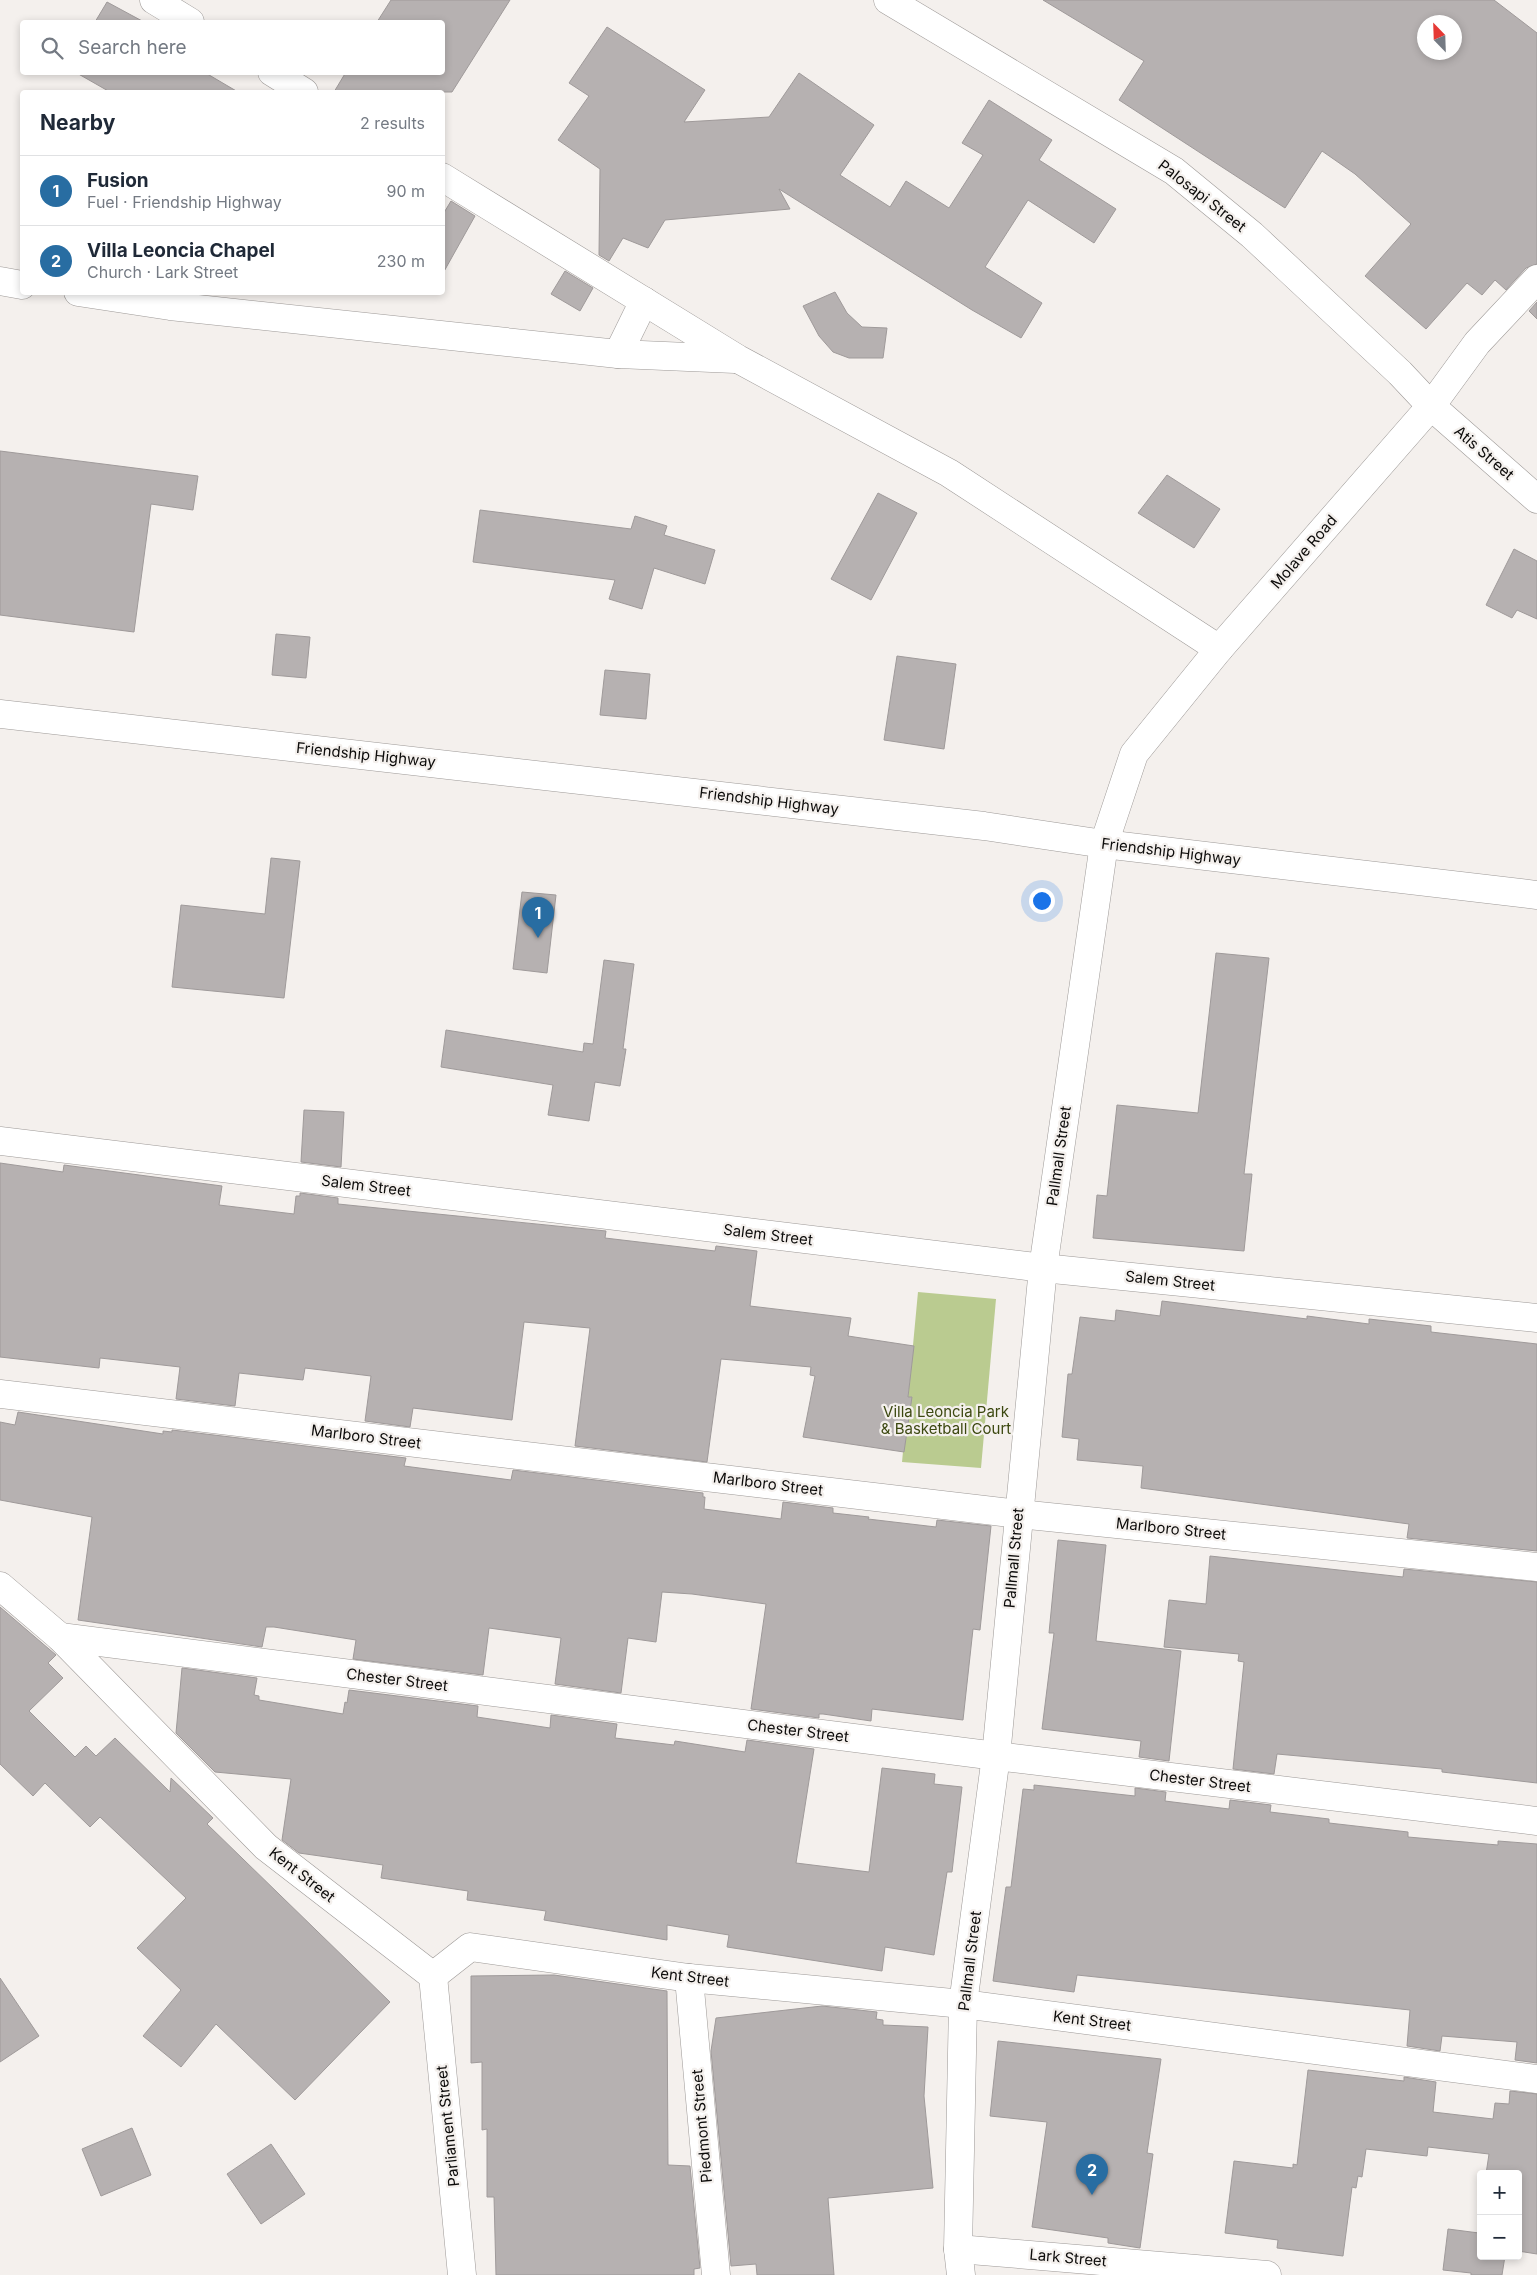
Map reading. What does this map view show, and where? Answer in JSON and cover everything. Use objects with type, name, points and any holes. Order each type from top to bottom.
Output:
[{"type":"street","points":[[154,0],[187,20]]},
{"type":"street","name":"Palosapi Street","points":[[888,0],[1174,171],[1252,235],[1400,372],[1431,406]]},
{"type":"street","points":[[277,75],[301,90]]},
{"type":"street","points":[[445,179],[738,359],[949,473],[1219,648]]},
{"type":"street","name":"Molave Road","points":[[1104,844],[1134,754],[1219,648],[1431,406],[1477,343],[1537,279]]},
{"type":"street","points":[[0,282],[20,285]]},
{"type":"street","points":[[98,295],[170,306],[618,354],[738,359]]},
{"type":"street","points":[[618,354],[644,301]]},
{"type":"street","name":"Atis Street","points":[[1431,406],[1537,500]]},
{"type":"street","name":"Friendship Highway","points":[[0,714],[955,822],[1104,844],[1537,895]]},
{"type":"street","name":"Pallmall Street","points":[[960,2262],[964,2004],[996,1756],[1043,1268],[1104,844]]},
{"type":"street","name":"Salem Street","points":[[0,1141],[1043,1268],[1537,1318]]},
{"type":"street","name":"Marlboro Street","points":[[0,1394],[1018,1514],[1537,1567]]},
{"type":"street","name":"Kent Street","points":[[0,1586],[60,1637],[266,1847],[433,1976],[470,1947],[689,1978],[964,2004],[1537,2079]]},
{"type":"street","name":"Chester Street","points":[[60,1637],[996,1756],[1537,1821]]},
{"type":"street","name":"Parliament Street","points":[[433,1976],[462,2275]]},
{"type":"street","name":"Piedmont Street","points":[[689,1978],[716,2275]]},
{"type":"street","name":"Lark Street","points":[[960,2262],[1267,2275]]},
{"type":"green space","name":"Villa Leoncia Park & Basketball Court","points":[[918,1292],[996,1299],[981,1468],[902,1462]]},
{"type":"building","points":[[391,0],[510,0],[452,92],[445,92],[445,90],[335,90],[344,75],[445,75],[445,20],[378,20]]},
{"type":"building","points":[[1043,0],[1494,0],[1537,33],[1537,264],[1526,268],[1506,290],[1495,280],[1482,295],[1467,283],[1426,329],[1365,276],[1411,224],[1355,174],[1322,151],[1285,208],[1119,100],[1144,61]]},
{"type":"building","points":[[107,2],[140,20],[96,20]]},
{"type":"building","points":[[607,27],[705,90],[684,122],[769,117],[799,73],[874,125],[840,175],[890,207],[906,181],[949,208],[983,155],[962,143],[989,100],[1052,140],[1039,160],[1116,209],[1094,243],[1028,200],[985,267],[1042,303],[1021,338],[972,310],[779,189],[790,209],[665,220],[648,248],[623,238],[609,261],[599,255],[600,169],[558,140],[589,96],[569,83]]},
{"type":"building","points":[[80,75],[209,75],[235,90],[106,90]]},
{"type":"building","points":[[451,201],[475,216],[445,270],[445,211]]},
{"type":"building","points":[[565,271],[593,288],[580,311],[551,294]]},
{"type":"building","points":[[835,292],[847,313],[862,327],[887,328],[883,358],[849,358],[833,352],[819,336],[803,306]]},
{"type":"building","points":[[1537,302],[1537,319],[1529,311]]},
{"type":"building","points":[[0,451],[198,476],[193,510],[151,504],[134,632],[0,615]]},
{"type":"building","points":[[1167,475],[1220,509],[1194,548],[1138,513]]},
{"type":"building","points":[[878,493],[917,513],[871,600],[831,579]]},
{"type":"building","points":[[480,510],[631,529],[635,516],[667,526],[664,535],[715,550],[705,584],[654,568],[642,609],[609,599],[615,580],[473,562]]},
{"type":"building","points":[[1514,549],[1537,561],[1537,619],[1517,610],[1512,618],[1486,605]]},
{"type":"building","points":[[276,634],[310,637],[306,678],[272,675]]},
{"type":"building","points":[[897,656],[956,664],[944,749],[884,740]]},
{"type":"building","points":[[605,670],[650,674],[646,719],[600,715]]},
{"type":"building","points":[[271,858],[300,861],[284,998],[172,987],[181,905],[265,914]]},
{"type":"building","points":[[522,892],[556,895],[547,973],[513,969]]},
{"type":"building","points":[[1216,953],[1269,958],[1244,1174],[1252,1174],[1244,1251],[1093,1238],[1097,1195],[1107,1196],[1117,1105],[1198,1113]]},
{"type":"building","points":[[604,960],[634,964],[623,1049],[626,1049],[620,1086],[595,1082],[589,1121],[548,1115],[553,1085],[441,1067],[446,1030],[583,1052],[584,1043],[593,1044]]},
{"type":"building","points":[[304,1110],[344,1112],[341,1167],[301,1162]]},
{"type":"building","points":[[0,1163],[63,1172],[64,1165],[222,1186],[219,1205],[294,1214],[296,1196],[300,1196],[300,1193],[338,1198],[338,1204],[606,1231],[605,1238],[715,1251],[716,1246],[757,1251],[750,1306],[851,1318],[848,1336],[914,1346],[908,1397],[912,1397],[904,1452],[803,1437],[815,1376],[810,1375],[811,1367],[721,1359],[707,1462],[575,1446],[590,1328],[524,1322],[512,1420],[413,1408],[410,1427],[365,1421],[371,1376],[305,1368],[303,1380],[239,1373],[235,1406],[176,1399],[180,1367],[100,1358],[99,1368],[0,1357]]},
{"type":"building","points":[[1162,1301],[1307,1319],[1307,1316],[1369,1324],[1369,1319],[1431,1326],[1431,1332],[1537,1344],[1537,1551],[1407,1538],[1409,1524],[1141,1488],[1143,1466],[1077,1460],[1079,1439],[1062,1437],[1068,1374],[1072,1374],[1080,1317],[1115,1321],[1116,1310],[1160,1316]]},
{"type":"building","points":[[18,1412],[163,1434],[163,1431],[172,1432],[172,1430],[406,1458],[404,1466],[511,1480],[513,1470],[703,1493],[703,1497],[705,1497],[704,1509],[781,1519],[783,1502],[833,1508],[833,1513],[869,1517],[868,1519],[936,1527],[937,1520],[991,1526],[980,1630],[973,1629],[963,1720],[872,1709],[871,1721],[823,1714],[819,1714],[819,1718],[751,1709],[766,1604],[692,1594],[662,1592],[656,1642],[628,1638],[621,1693],[555,1684],[561,1638],[489,1628],[483,1675],[353,1659],[356,1640],[274,1627],[266,1627],[262,1647],[78,1620],[92,1517],[0,1500],[0,1422],[15,1425]]},
{"type":"building","points":[[1058,1540],[1106,1545],[1096,1641],[1181,1651],[1169,1761],[1139,1757],[1141,1741],[1042,1729],[1054,1633],[1049,1633]]},
{"type":"building","points":[[1210,1556],[1403,1577],[1404,1569],[1537,1582],[1537,1783],[1442,1772],[1442,1769],[1277,1754],[1274,1774],[1233,1769],[1244,1662],[1238,1661],[1239,1654],[1164,1647],[1169,1600],[1206,1604]]},
{"type":"building","points":[[0,1607],[56,1655],[48,1663],[63,1678],[29,1711],[75,1757],[86,1746],[96,1756],[115,1738],[170,1792],[171,1778],[213,1818],[207,1824],[390,2002],[295,2100],[216,2024],[181,2067],[143,2036],[181,1990],[137,1948],[186,1898],[100,1817],[90,1827],[45,1783],[33,1796],[0,1764]]},
{"type":"building","points":[[182,1668],[257,1678],[254,1695],[259,1696],[259,1700],[343,1714],[349,1690],[478,1706],[477,1717],[550,1728],[551,1715],[617,1724],[615,1738],[674,1745],[675,1741],[745,1752],[747,1740],[814,1749],[796,1863],[869,1872],[882,1768],[935,1774],[934,1784],[962,1787],[952,1872],[947,1872],[934,1955],[885,1947],[882,1971],[727,1947],[729,1935],[667,1925],[667,1940],[544,1920],[546,1911],[467,1900],[468,1891],[381,1878],[383,1865],[299,1853],[282,1840],[291,1779],[215,1772],[176,1733]]},
{"type":"building","points":[[1034,1785],[1135,1796],[1135,1788],[1166,1792],[1165,1801],[1229,1809],[1230,1800],[1271,1805],[1270,1812],[1329,1819],[1329,1823],[1408,1832],[1408,1837],[1498,1845],[1498,1841],[1537,1844],[1537,2063],[1515,2060],[1517,2042],[1442,2036],[1440,2051],[1407,2046],[1410,2010],[1077,1975],[1074,1992],[993,1981],[1006,1887],[1011,1887],[1023,1789],[1034,1790]]},
{"type":"building","points":[[554,1975],[667,1991],[668,2165],[690,2166],[700,2268],[694,2269],[694,2275],[496,2275],[494,2197],[487,2197],[487,2129],[482,2130],[482,2062],[471,2063],[471,1976]]},
{"type":"building","points":[[0,1978],[39,2036],[0,2062]]},
{"type":"building","points":[[822,2006],[877,2012],[876,2019],[883,2020],[883,2025],[928,2027],[924,2096],[933,2188],[828,2198],[834,2275],[757,2275],[756,2264],[731,2266],[711,2051],[716,2018]]},
{"type":"building","points":[[998,2041],[1161,2059],[1147,2153],[1153,2154],[1140,2248],[1108,2243],[1108,2238],[1032,2227],[1047,2122],[990,2116]]},
{"type":"building","points":[[1308,2070],[1404,2081],[1404,2077],[1436,2082],[1433,2112],[1493,2119],[1495,2103],[1509,2104],[1510,2091],[1537,2094],[1537,2254],[1522,2252],[1522,2170],[1487,2170],[1489,2154],[1428,2147],[1427,2156],[1366,2149],[1362,2177],[1358,2176],[1356,2188],[1352,2187],[1343,2256],[1277,2248],[1278,2240],[1225,2233],[1234,2161],[1293,2168],[1293,2164],[1297,2165]]},
{"type":"building","points":[[132,2128],[151,2175],[101,2196],[82,2149]]},
{"type":"building","points":[[271,2144],[305,2194],[261,2224],[227,2174]]},
{"type":"building","points":[[1448,2229],[1477,2233],[1477,2260],[1504,2260],[1502,2275],[1471,2275],[1471,2273],[1443,2270]]},
{"type":"place","name":"Fusion","points":[[538,938]]},
{"type":"place","name":"Villa Leoncia Chapel","points":[[1092,2195]]}]
